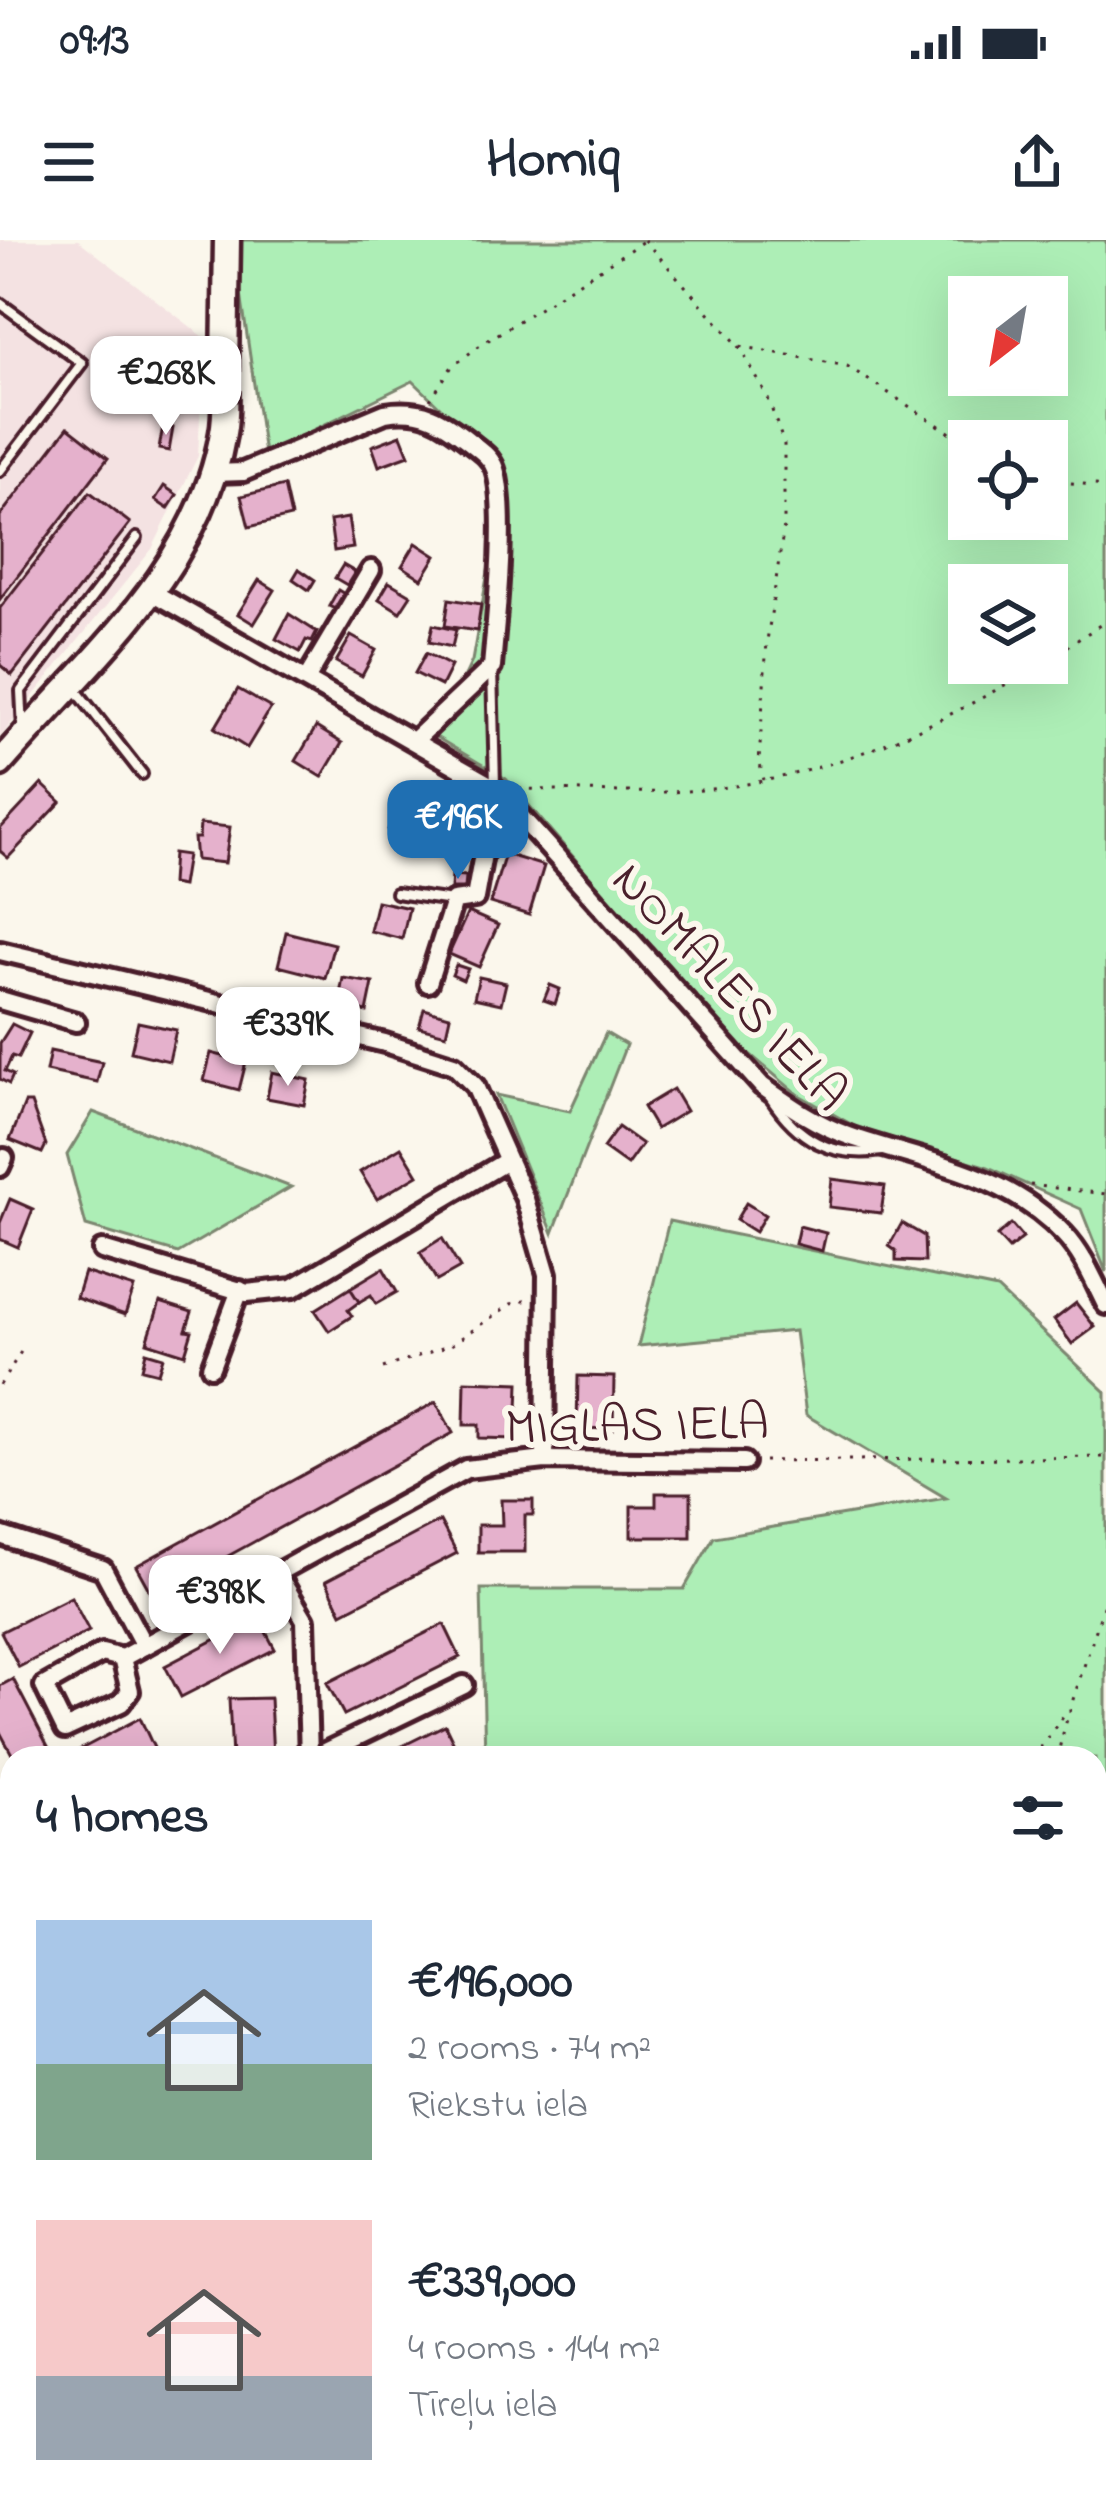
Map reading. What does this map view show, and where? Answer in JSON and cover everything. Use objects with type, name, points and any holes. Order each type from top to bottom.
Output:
[{"type":"street","points":[[8,749],[73,686],[186,539],[214,473],[224,429],[227,240]]},
{"type":"street","points":[[214,473],[243,472],[385,413],[423,412],[441,419],[494,462],[499,502],[492,667],[416,740]]},
{"type":"street","points":[[308,678],[371,570]]},
{"type":"street","name":"NOMALES IELA","points":[[150,591],[495,788],[762,1086],[812,1121],[958,1168],[1004,1190],[1065,1234],[1106,1305]]},
{"type":"street","points":[[428,983],[454,902],[475,898],[495,788]]},
{"type":"street","points":[[0,950],[385,1043],[454,1065],[475,1086],[525,1199],[547,1274],[545,1460]]},
{"type":"street","points":[[0,1000],[76,1022]]},
{"type":"street","points":[[102,1250],[240,1290],[293,1288],[505,1162]]},
{"type":"street","points":[[211,1367],[240,1290]]},
{"type":"street","name":"MIGLAS IELA","points":[[122,1658],[130,1691],[121,1703],[65,1729],[44,1686],[102,1653],[122,1658],[466,1469],[545,1460],[744,1462]]},
{"type":"street","points":[[0,1535],[103,1568],[144,1646]]},
{"type":"street","points":[[278,1575],[305,1620],[310,1746]]},
{"type":"street","points":[[336,1746],[464,1684]]},
{"type":"lane","points":[[0,303],[82,364],[0,471]]},
{"type":"lane","points":[[8,749],[21,692],[137,538]]},
{"type":"lane","points":[[492,667],[495,788]]},
{"type":"lane","points":[[73,686],[142,774]]},
{"type":"lane","points":[[396,893],[454,902]]},
{"type":"path","points":[[423,412],[451,368],[476,348],[645,240],[739,346],[767,396],[784,444],[784,526],[767,641],[759,761],[764,780]]},
{"type":"path","points":[[739,346],[847,366],[948,431]]},
{"type":"path","points":[[1068,483],[1106,486]]},
{"type":"path","points":[[1068,647],[1106,621]]},
{"type":"path","points":[[495,788],[669,792],[764,780],[872,752],[1009,684]]},
{"type":"path","points":[[1004,1190],[1015,1183],[1106,1194]]},
{"type":"path","points":[[383,1368],[452,1345],[512,1304],[547,1296]]},
{"type":"path","points":[[0,1385],[24,1347]]},
{"type":"path","name":"MIGLAS IELA","points":[[744,1462],[1106,1456]]},
{"type":"path","points":[[1060,1746],[1106,1596]]},
{"type":"path","points":[[1042,1746],[1067,1710]]},
{"type":"shaded area","points":[[0,240],[78,240],[204,337],[198,456],[152,549],[0,737]]},
{"type":"green space","points":[[239,240],[1106,240],[1106,1272],[1081,1209],[988,1167],[858,1128],[797,1094],[726,1034],[506,779],[436,737],[472,661],[506,471],[413,381],[264,454],[236,259]]},
{"type":"green space","points":[[606,1033],[626,1045],[553,1233],[496,1095],[570,1111]]},
{"type":"green space","points":[[93,1112],[291,1187],[178,1253],[86,1226],[67,1155]]},
{"type":"green space","points":[[669,1221],[997,1289],[1106,1392],[1106,1746],[485,1746],[481,1589],[684,1589],[714,1537],[946,1498],[806,1415],[795,1331],[638,1346]]},
{"type":"building","points":[[163,426],[173,428],[169,451],[159,449]]},
{"type":"building","points":[[68,427],[108,458],[0,599],[0,516]]},
{"type":"building","points":[[401,435],[409,455],[379,466],[372,446]]},
{"type":"building","points":[[164,486],[177,495],[168,509],[155,500]]},
{"type":"building","points":[[284,486],[291,517],[249,527],[241,496]]},
{"type":"building","points":[[90,492],[130,523],[12,675],[0,665],[0,608]]},
{"type":"building","points":[[348,518],[353,548],[334,551],[330,521]]},
{"type":"building","points":[[416,543],[436,556],[422,579],[402,566]]},
{"type":"building","points":[[343,565],[355,572],[347,585],[335,578]]},
{"type":"building","points":[[299,569],[315,580],[309,590],[293,579]]},
{"type":"building","points":[[259,580],[275,590],[254,624],[238,614]]},
{"type":"building","points":[[389,582],[411,595],[400,612],[379,599]]},
{"type":"building","points":[[338,590],[346,595],[337,610],[329,606]]},
{"type":"building","points":[[449,599],[481,604],[477,631],[445,626]]},
{"type":"building","points":[[289,614],[317,632],[300,652],[276,639]]},
{"type":"building","points":[[433,625],[456,630],[452,647],[429,642]]},
{"type":"building","points":[[351,636],[376,650],[362,676],[336,662]]},
{"type":"building","points":[[426,653],[451,666],[441,686],[415,673]]},
{"type":"building","points":[[238,689],[271,708],[247,748],[215,728]]},
{"type":"building","points":[[316,727],[342,743],[322,777],[296,761]]},
{"type":"building","points":[[42,784],[61,802],[8,858],[0,851],[0,829]]},
{"type":"building","points":[[403,799],[426,810],[411,841],[388,830]]},
{"type":"building","points":[[200,824],[230,827],[225,863],[196,860],[194,838],[199,838]]},
{"type":"building","points":[[173,853],[187,855],[182,886],[171,884]]},
{"type":"building","points":[[505,854],[544,866],[529,915],[490,903]]},
{"type":"building","points":[[452,875],[466,876],[465,888],[451,888]]},
{"type":"building","points":[[377,901],[409,908],[402,939],[370,931]]},
{"type":"building","points":[[468,912],[498,925],[479,967],[449,954]]},
{"type":"building","points":[[286,932],[334,944],[325,978],[278,966]]},
{"type":"building","points":[[456,965],[468,969],[463,980],[452,975]]},
{"type":"building","points":[[479,977],[506,983],[501,1004],[474,998]]},
{"type":"building","points":[[343,978],[373,983],[367,1012],[338,1006]]},
{"type":"building","points":[[550,985],[560,989],[555,1004],[544,1000]]},
{"type":"building","points":[[424,1009],[450,1016],[446,1034],[419,1027]]},
{"type":"building","points":[[138,1022],[176,1030],[169,1061],[131,1052]]},
{"type":"building","points":[[12,1024],[30,1033],[18,1058],[12,1056],[5,1071],[13,1075],[9,1084],[0,1079],[0,1043]]},
{"type":"building","points":[[50,1051],[102,1062],[97,1082],[46,1071]]},
{"type":"building","points":[[211,1053],[246,1062],[239,1090],[204,1081]]},
{"type":"building","points":[[272,1072],[309,1080],[304,1105],[267,1098]]},
{"type":"building","points":[[673,1089],[686,1111],[656,1129],[643,1107]]},
{"type":"building","points":[[25,1103],[31,1103],[46,1145],[42,1153],[10,1140]]},
{"type":"building","points":[[618,1127],[642,1144],[627,1165],[603,1148]]},
{"type":"building","points":[[401,1147],[418,1175],[377,1199],[360,1172]]},
{"type":"building","points":[[832,1179],[885,1186],[881,1213],[829,1207]]},
{"type":"building","points":[[10,1199],[33,1209],[18,1247],[0,1239],[0,1223]]},
{"type":"building","points":[[746,1203],[765,1215],[755,1232],[736,1220]]},
{"type":"building","points":[[902,1223],[924,1236],[925,1262],[896,1261],[896,1251],[889,1246]]},
{"type":"building","points":[[1011,1224],[1023,1238],[1009,1249],[997,1236]]},
{"type":"building","points":[[799,1226],[826,1233],[822,1251],[795,1244]]},
{"type":"building","points":[[442,1238],[460,1268],[437,1281],[420,1252]]},
{"type":"building","points":[[383,1268],[397,1292],[376,1304],[371,1295],[359,1302],[350,1288]]},
{"type":"building","points":[[84,1272],[134,1288],[125,1315],[76,1298]]},
{"type":"building","points":[[350,1288],[359,1302],[348,1310],[352,1316],[329,1331],[315,1310]]},
{"type":"building","points":[[160,1302],[192,1312],[185,1354],[147,1342]]},
{"type":"building","points":[[1076,1303],[1095,1327],[1072,1344],[1054,1320]]},
{"type":"building","points":[[146,1352],[163,1357],[158,1373],[142,1369]]},
{"type":"building","points":[[578,1376],[614,1377],[613,1429],[577,1428]]},
{"type":"building","points":[[465,1381],[519,1383],[517,1439],[479,1438],[479,1425],[464,1425]]},
{"type":"building","points":[[436,1402],[453,1433],[153,1597],[136,1566]]},
{"type":"building","points":[[656,1493],[691,1493],[691,1537],[631,1537],[631,1506],[656,1506]]},
{"type":"building","points":[[501,1500],[533,1500],[533,1515],[525,1515],[525,1552],[478,1552],[478,1525],[502,1525]]},
{"type":"building","points":[[440,1521],[457,1553],[342,1613],[326,1581]]},
{"type":"building","points":[[71,1597],[89,1631],[19,1667],[1,1632]]},
{"type":"building","points":[[258,1617],[275,1649],[181,1697],[165,1666]]},
{"type":"building","points":[[444,1624],[460,1657],[344,1715],[327,1683]]},
{"type":"building","points":[[13,1679],[48,1746],[8,1746],[0,1732],[0,1686]]},
{"type":"building","points":[[270,1698],[272,1746],[231,1746],[229,1699]]},
{"type":"building","points":[[140,1718],[153,1746],[87,1746]]},
{"type":"building","points":[[445,1725],[455,1746],[402,1746]]}]
